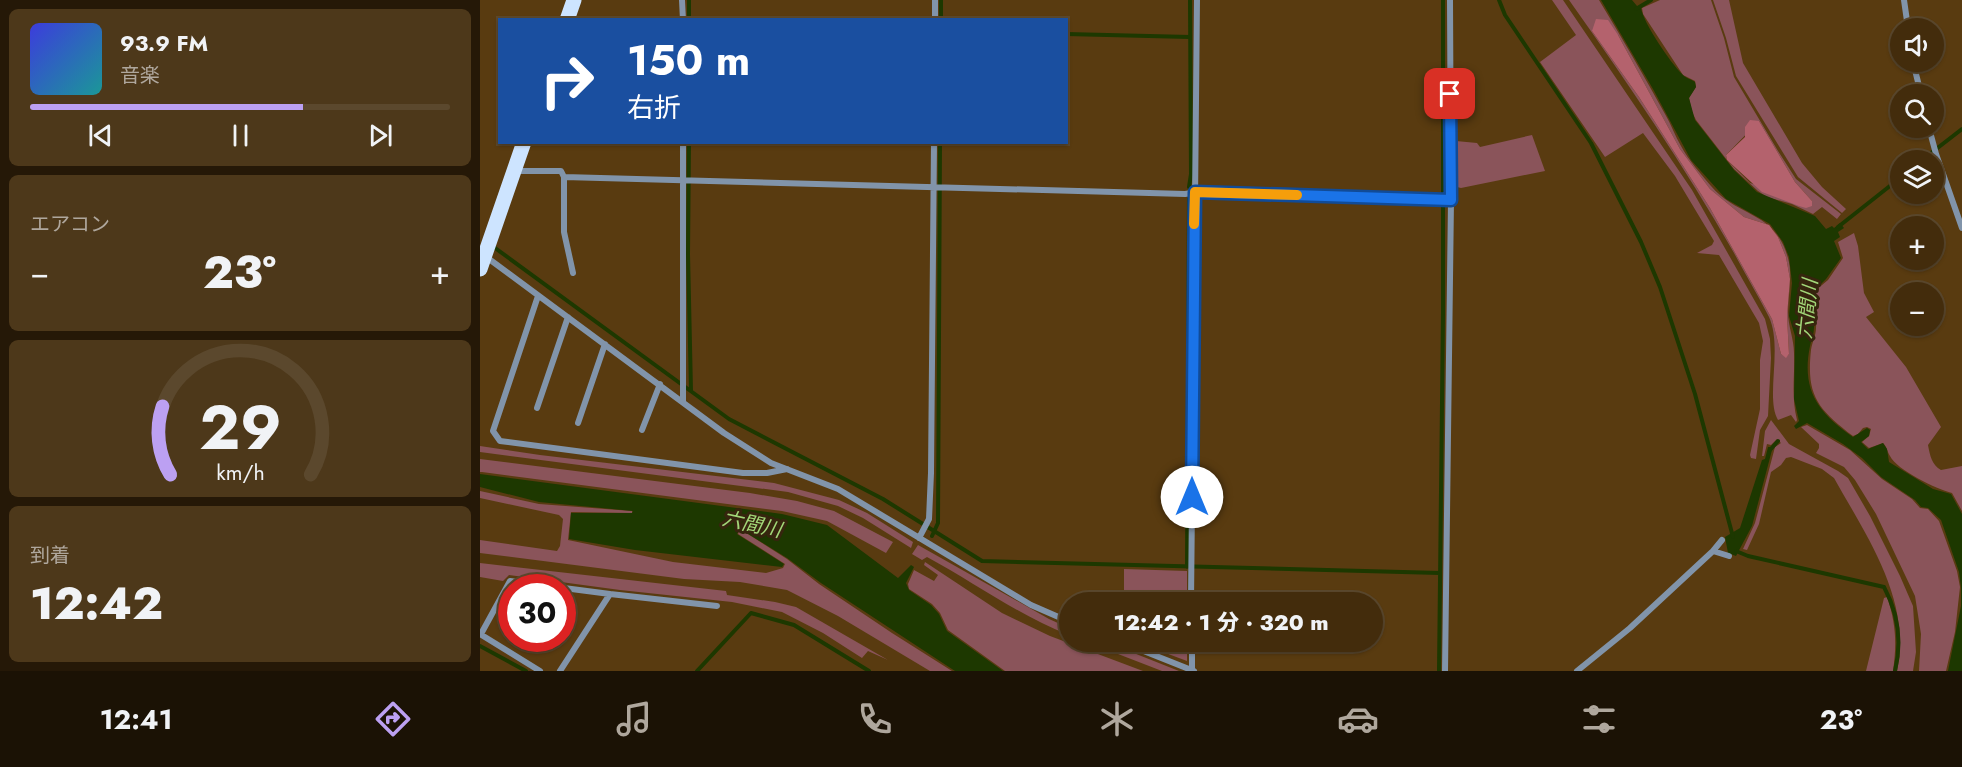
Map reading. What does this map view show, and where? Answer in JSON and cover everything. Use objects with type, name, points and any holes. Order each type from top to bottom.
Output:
[{"type":"main road","points":[[568,18],[574,0]]},
{"type":"main road","points":[[484,253],[523,144]]},
{"type":"street","points":[[682,0],[683,18]]},
{"type":"street","points":[[935,18],[936,0]]},
{"type":"street","points":[[1191,592],[1197,0]]},
{"type":"street","points":[[1445,671],[1450,0]]},
{"type":"street","points":[[1904,0],[1907,18]]},
{"type":"street","points":[[1932,138],[1962,228]]},
{"type":"street","points":[[682,144],[686,180],[683,402]]},
{"type":"street","points":[[921,534],[929,521],[931,473],[938,188],[934,144]]},
{"type":"street","points":[[515,171],[561,171],[564,177],[564,232],[573,273]]},
{"type":"street","points":[[564,177],[1449,200]]},
{"type":"street","points":[[484,253],[538,296],[724,433],[771,463],[838,489],[921,534],[1031,605],[1059,617]]},
{"type":"street","points":[[538,296],[493,431],[500,441],[743,473],[766,473],[788,469]]},
{"type":"street","points":[[537,408],[568,317]]},
{"type":"street","points":[[578,423],[605,344]]},
{"type":"street","points":[[642,430],[660,384]]},
{"type":"street","points":[[1577,671],[1630,628],[1722,540]]},
{"type":"street","points":[[1713,551],[1729,556]]},
{"type":"street","points":[[540,671],[481,634],[510,581],[717,606]]},
{"type":"street","points":[[560,671],[610,594]]},
{"type":"street","points":[[1146,652],[1193,671],[1192,652]]},
{"type":"shaded area","points":[[1552,0],[1563,0],[1692,190],[1765,319],[1770,339],[1771,358],[1768,416],[1760,430],[1756,459],[1751,458],[1750,455],[1760,409],[1760,360],[1763,341],[1759,323],[1719,255],[1697,253],[1712,245],[1714,241],[1675,176],[1643,133],[1605,157],[1540,62],[1576,35]]},
{"type":"shaded area","points":[[1569,0],[1599,0],[1691,162],[1722,197],[1767,224],[1744,217],[1710,189],[1680,149],[1618,35],[1592,31],[1639,97],[1710,208],[1772,319],[1781,354],[1786,357],[1789,354],[1787,316],[1790,279],[1788,312],[1794,348],[1796,422],[1791,415],[1778,420],[1774,411],[1774,343],[1769,317],[1695,188]]},
{"type":"shaded area","points":[[1660,0],[1711,0],[1734,77],[1796,179],[1841,214],[1837,219],[1822,207],[1813,214],[1792,204],[1767,197],[1758,191],[1734,169],[1727,160],[1696,120],[1692,112],[1689,98],[1696,87],[1695,81],[1683,75],[1643,14],[1642,8]],"holes":[[[1759,121],[1795,182],[1812,201],[1750,183],[1727,160],[1726,155]]]},
{"type":"shaded area","points":[[1713,0],[1729,0],[1743,63],[1802,163],[1822,187],[1846,209],[1842,213],[1798,177],[1736,76]]},
{"type":"shaded area","points":[[1596,19],[1608,20],[1680,149],[1710,189],[1744,217],[1769,225],[1778,237],[1786,257],[1790,279],[1787,316],[1789,354],[1786,358],[1781,354],[1772,319],[1710,208],[1639,97],[1592,31]]},
{"type":"shaded area","points":[[1750,120],[1759,121],[1795,182],[1812,201],[1812,206],[1806,208],[1762,192],[1727,160],[1726,155],[1745,137],[1745,127]]},
{"type":"shaded area","points":[[1532,135],[1545,171],[1457,187],[1456,141],[1477,143],[1480,147]]},
{"type":"shaded area","points":[[1772,230],[1774,231],[1782,242],[1788,258],[1790,279],[1786,257],[1778,237]]},
{"type":"shaded area","points":[[1854,233],[1858,246],[1864,293],[1874,312],[1866,317],[1906,367],[1941,427],[1928,445],[1933,463],[1941,470],[1962,466],[1962,511],[1952,493],[1908,473],[1894,461],[1883,443],[1869,448],[1862,442],[1869,436],[1871,429],[1863,428],[1853,436],[1823,409],[1813,390],[1810,366],[1816,331],[1816,290],[1828,280],[1843,258],[1838,242]]},
{"type":"shaded area","points":[[1771,420],[1789,444],[1848,478],[1870,516],[1913,606],[1916,652],[1913,671],[1897,671],[1900,645],[1898,619],[1884,570],[1834,478],[1822,469],[1791,457],[1786,458],[1771,472],[1759,524],[1747,550],[1743,549],[1755,523],[1775,447],[1781,443],[1777,439],[1771,445],[1767,444],[1764,456],[1762,456],[1765,431]]},
{"type":"shaded area","points":[[1807,425],[1850,450],[1882,479],[1912,499],[1920,508],[1928,509],[1939,521],[1957,571],[1960,587],[1955,632],[1946,671],[1919,671],[1921,634],[1915,596],[1876,514],[1855,480],[1844,467],[1816,453],[1819,444],[1801,427]]},
{"type":"shaded area","points":[[480,446],[774,483],[839,500],[867,513],[913,542],[911,548],[863,518],[838,506],[788,492],[480,452]]},
{"type":"shaded area","points":[[480,459],[797,501],[834,511],[893,542],[886,553],[827,521],[782,511],[480,472]]},
{"type":"shaded area","points":[[480,491],[539,504],[632,511],[632,513],[571,512],[568,540],[673,562],[766,573],[783,568],[785,564],[738,534],[740,529],[892,633],[952,671],[930,671],[838,616],[787,590],[740,582],[684,579],[480,553],[480,540],[557,551],[560,546],[563,519],[559,515],[480,498]]},
{"type":"shaded area","points":[[918,545],[1059,624],[1059,631],[1014,608],[927,557],[922,560],[912,554]]},
{"type":"shaded area","points":[[925,562],[1002,613],[1059,639],[1059,652],[1093,652],[1143,671],[1005,671],[948,630],[940,613],[932,604],[909,589],[908,584],[914,570],[934,581],[938,575],[924,565]]},
{"type":"shaded area","points":[[480,563],[726,591],[727,595],[796,607],[888,660],[868,651],[862,658],[823,633],[782,612],[732,602],[576,584],[576,574],[498,574],[498,580],[480,577]]},
{"type":"shaded area","points":[[1124,569],[1187,571],[1187,592],[1124,592]]},
{"type":"shaded area","points":[[1887,597],[1895,634],[1893,671],[1866,671],[1884,598]]},
{"type":"shaded area","points":[[1113,652],[1131,652],[1179,671],[1162,671]]},
{"type":"shaded area","points":[[1163,652],[1187,652],[1187,661]]},
{"type":"water","name":"六間川","points":[[1601,0],[1632,0],[1641,8],[1652,33],[1671,61],[1683,75],[1695,82],[1696,87],[1689,98],[1695,120],[1734,170],[1757,192],[1815,216],[1826,229],[1832,226],[1834,228],[1840,223],[1844,228],[1838,232],[1840,237],[1834,241],[1841,258],[1815,290],[1814,330],[1808,362],[1810,388],[1830,419],[1853,437],[1867,428],[1870,430],[1869,436],[1861,442],[1868,449],[1883,443],[1887,449],[1889,462],[1933,489],[1951,494],[1962,514],[1962,671],[1948,671],[1961,606],[1961,588],[1959,572],[1941,520],[1928,508],[1921,507],[1915,500],[1881,477],[1862,458],[1843,444],[1807,423],[1796,429],[1794,426],[1799,421],[1794,399],[1795,336],[1789,316],[1792,283],[1789,257],[1783,242],[1770,224],[1726,199],[1691,160]]},
{"type":"water","points":[[1768,447],[1772,450],[1752,526],[1736,556],[1728,553],[1725,537],[1740,528]]},
{"type":"water","name":"六間川","points":[[480,474],[782,514],[827,525],[898,578],[911,565],[914,567],[906,583],[909,590],[931,605],[939,614],[947,631],[1003,671],[955,671],[740,529],[737,534],[784,564],[782,567],[635,550],[569,539],[571,513],[632,513],[633,511],[539,502],[480,487]]},
{"type":"waterway","points":[[689,0],[689,18]]},
{"type":"waterway","points":[[941,0],[941,18]]},
{"type":"waterway","points":[[1189,187],[1191,174],[1190,0]]},
{"type":"waterway","points":[[1439,671],[1443,314],[1443,0]]},
{"type":"waterway","points":[[1499,0],[1505,15],[1591,143],[1641,242],[1660,287],[1695,394],[1733,537]]},
{"type":"waterway","points":[[1636,9],[1651,0]]},
{"type":"waterway","points":[[1068,34],[1190,37]]},
{"type":"waterway","points":[[1935,150],[1962,129]]},
{"type":"waterway","points":[[689,144],[688,254],[691,391]]},
{"type":"waterway","points":[[932,536],[938,523],[940,144]]},
{"type":"waterway","points":[[1838,227],[1890,186]]},
{"type":"waterway","points":[[1187,567],[1189,199]]},
{"type":"waterway","points":[[491,245],[729,419],[883,499],[982,561],[1440,573]]},
{"type":"waterway","points":[[1770,450],[1778,441]]},
{"type":"waterway","points":[[1736,551],[1748,556],[1884,587],[1893,607],[1897,628],[1898,649],[1895,671]]},
{"type":"waterway","points":[[697,671],[751,613],[794,625],[869,671]]},
{"type":"waterway","points":[[480,646],[526,671]]},
{"type":"slow traffic","points":[[1194,224],[1195,192],[1297,195]]},
{"type":"route","points":[[1192,497],[1195,192],[1451,200],[1450,94]]}]
